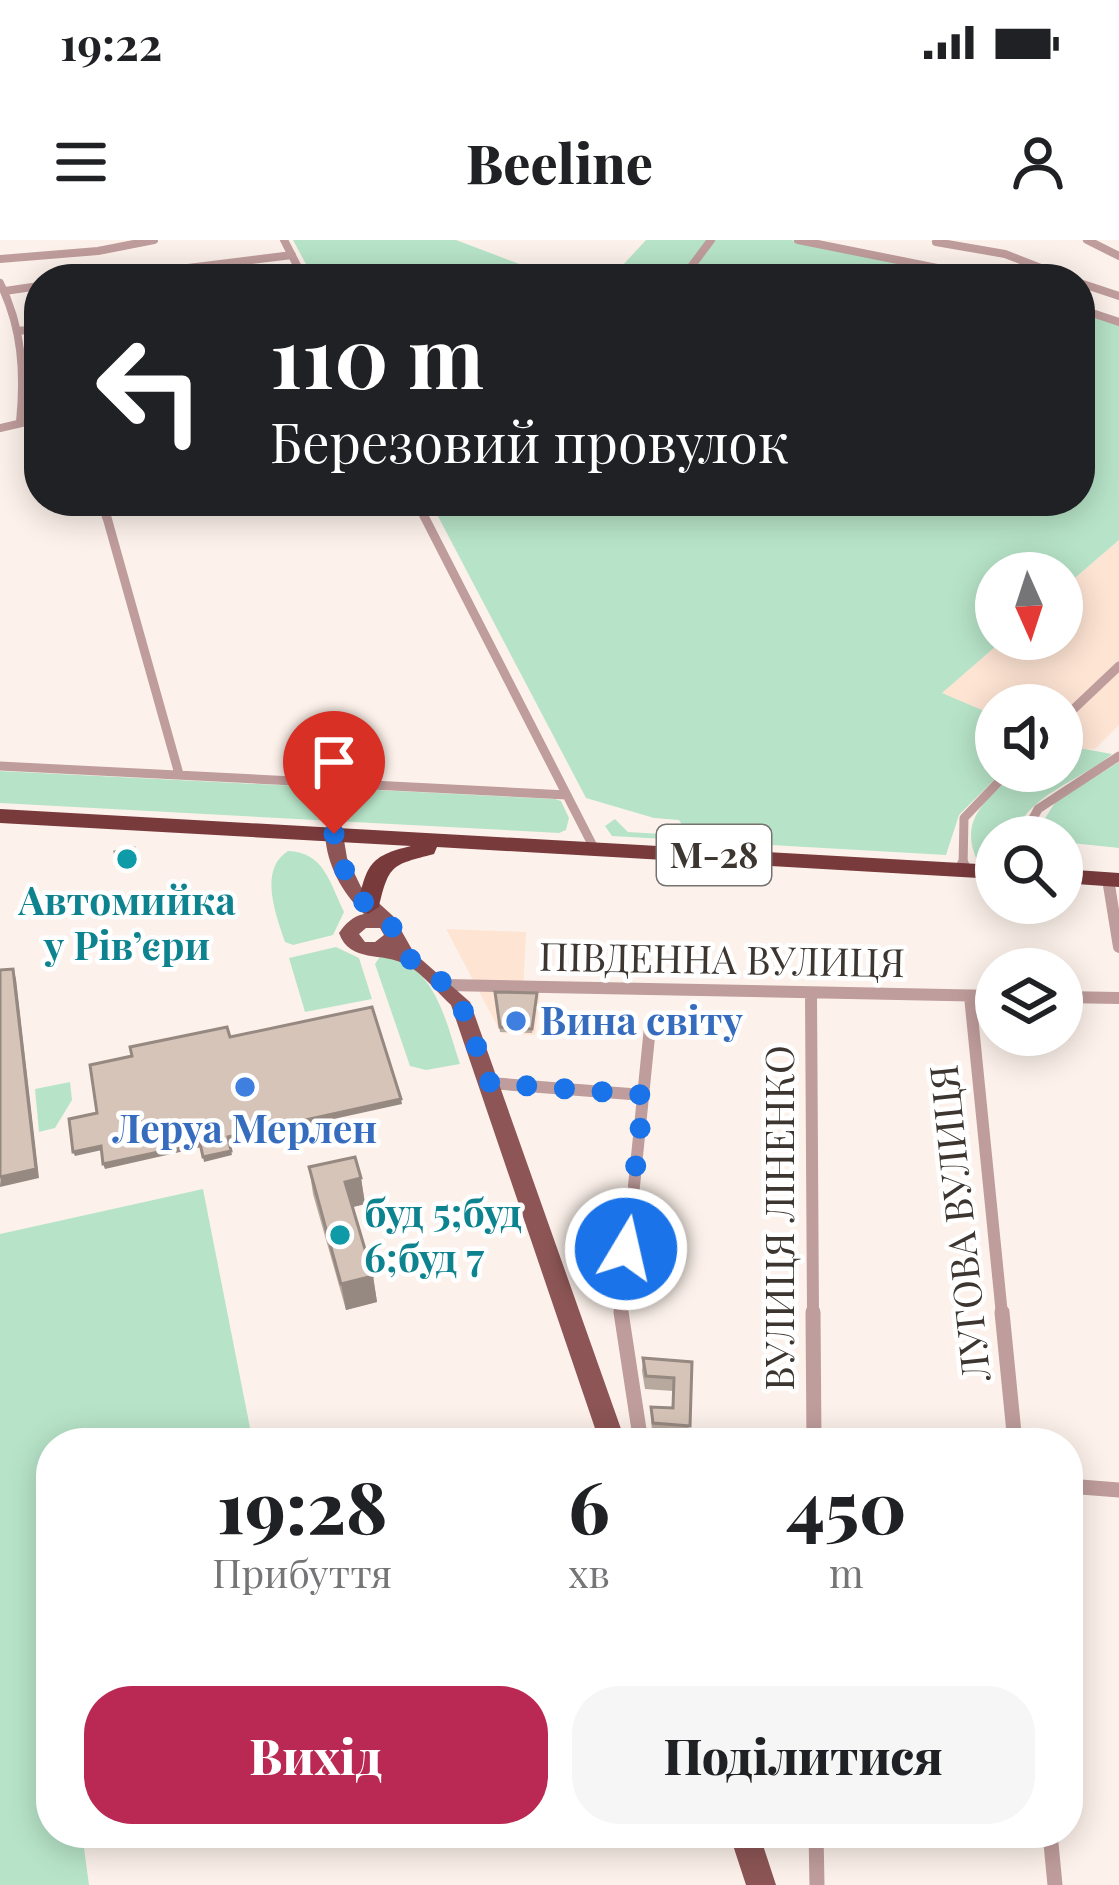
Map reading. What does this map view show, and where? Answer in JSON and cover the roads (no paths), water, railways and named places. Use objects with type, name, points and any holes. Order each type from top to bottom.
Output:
[{"type":"highway","name":"М-28","points":[[0,816],[975,871]]},
{"type":"highway","points":[[381,922],[372,879],[385,862],[408,852],[465,843]]},
{"type":"highway","points":[[1083,878],[1114,880]]},
{"type":"main road","points":[[334,834],[338,857],[381,922],[460,1002],[608,1428]]},
{"type":"main road","points":[[357,908],[381,922],[374,949],[353,944],[349,934],[357,908]]},
{"type":"main road","points":[[353,926],[371,919],[381,922]]},
{"type":"main road","points":[[749,1848],[761,1885]]},
{"type":"street","points":[[0,260],[114,249],[154,240]]},
{"type":"street","points":[[284,240],[296,264]]},
{"type":"street","points":[[798,240],[917,264]]},
{"type":"street","points":[[1000,240],[1005,254]]},
{"type":"street","points":[[1087,240],[1119,256]]},
{"type":"street","points":[[936,242],[1005,254],[1031,264]]},
{"type":"street","points":[[220,264],[292,255]]},
{"type":"street","points":[[3,287],[24,369]]},
{"type":"street","points":[[17,332],[24,331]]},
{"type":"street","points":[[20,422],[24,393]]},
{"type":"street","points":[[0,428],[24,421]]},
{"type":"street","points":[[106,516],[178,774]]},
{"type":"street","points":[[425,516],[596,850]]},
{"type":"street","points":[[1083,700],[1119,665]]},
{"type":"street","points":[[1038,816],[1048,801],[1119,756]]},
{"type":"street","points":[[0,766],[567,795]]},
{"type":"street","points":[[963,870],[964,818],[989,792]]},
{"type":"street","points":[[1114,880],[1119,947]]},
{"type":"street","name":"ПІВДЕННА ВУЛИЦЯ","points":[[446,985],[975,996]]},
{"type":"street","name":"ВУЛИЦЯ ЛІНЕНКО","points":[[811,993],[814,1428]]},
{"type":"street","name":"ЛУГОВА ВУЛИЦЯ","points":[[970,996],[1013,1428]]},
{"type":"street","points":[[1083,997],[1119,998]]},
{"type":"street","points":[[639,1428],[620,1306],[650,1027]]},
{"type":"street","points":[[490,1083],[644,1095]]},
{"type":"street","points":[[1083,1487],[1119,1490]]},
{"type":"street","points":[[816,1848],[817,1885]]},
{"type":"street","points":[[1051,1848],[1055,1885]]},
{"type":"place","name":"Автомийка у Рівʼєри","points":[[127,859]]},
{"type":"place","name":"Вина світу","points":[[516,1021]]},
{"type":"place","name":"Леруа Мерлен","points":[[245,1087]]},
{"type":"place","name":"буд 5;буд 6;буд 7","points":[[340,1235]]}]
